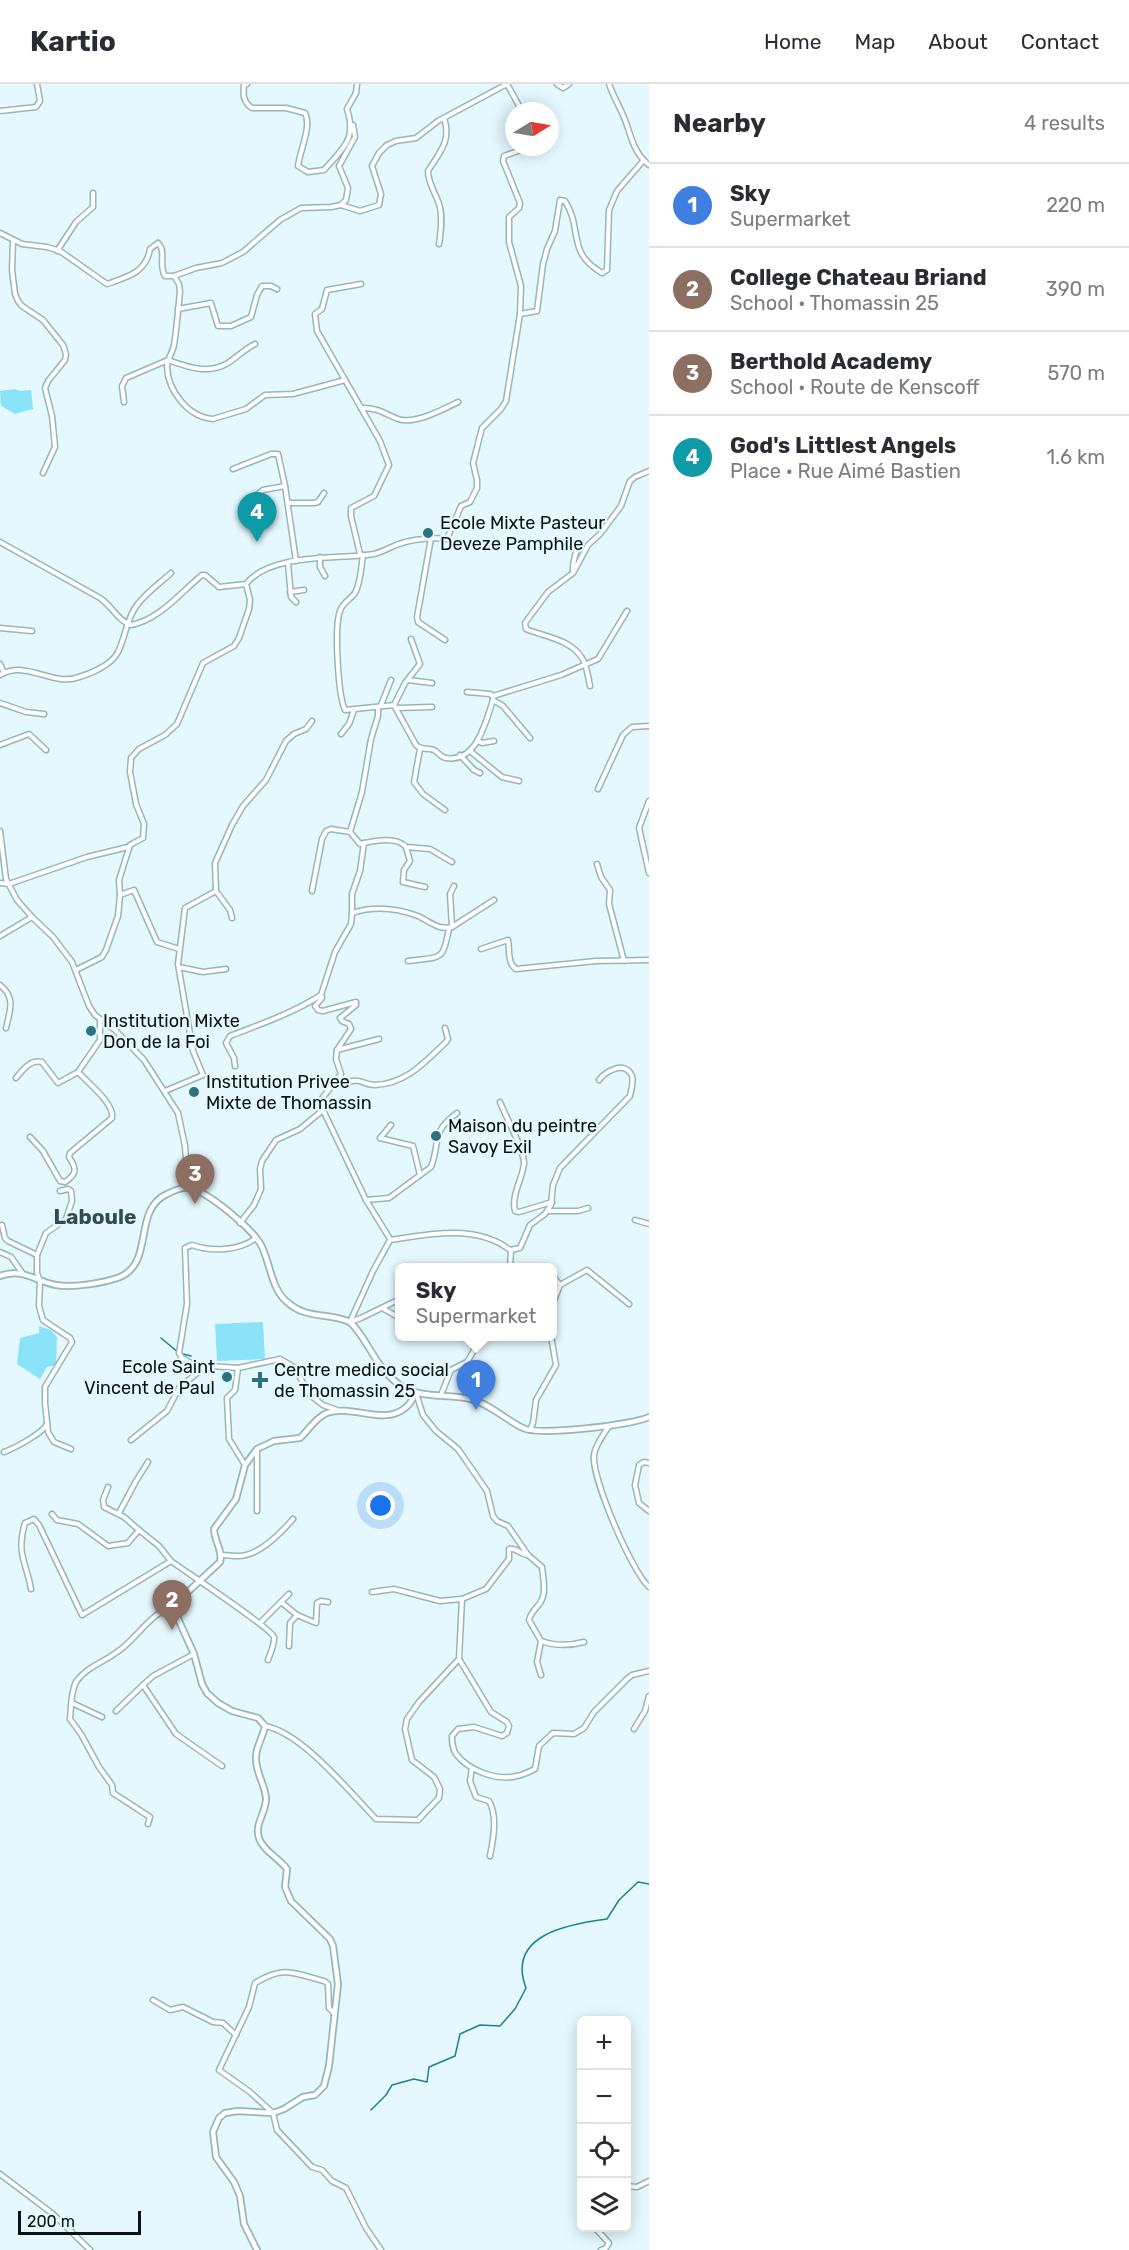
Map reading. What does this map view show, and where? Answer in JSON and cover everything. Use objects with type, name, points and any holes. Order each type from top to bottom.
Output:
[{"type":"street","points":[[0,111],[36,107],[40,101],[38,84]]},
{"type":"street","points":[[247,84],[244,85],[243,97],[252,108],[286,108],[305,113],[309,125],[300,148],[298,166],[302,170],[309,172],[324,170],[349,140],[352,125]]},
{"type":"street","points":[[341,205],[346,200],[348,188],[339,166],[356,137],[347,109],[356,93],[357,84]]},
{"type":"street","points":[[0,233],[13,241],[57,251],[107,284],[141,269],[148,259],[150,249],[158,243],[163,250],[162,271],[165,276],[174,276],[196,268],[222,263],[234,257],[257,242],[280,220],[301,208],[341,205],[360,211],[379,205],[381,194],[372,166],[379,153],[387,145],[416,138],[444,118],[507,84],[517,102]]},
{"type":"street","points":[[556,84],[563,88],[569,84]]},
{"type":"street","points":[[609,84],[624,116],[629,137],[643,161],[649,165]]},
{"type":"street","points":[[439,244],[441,214],[430,184],[428,171],[444,146],[447,136],[444,118]]},
{"type":"street","points":[[0,542],[110,604],[120,619],[127,624],[142,623],[155,616],[205,575],[219,587],[246,584],[259,571],[296,561],[378,553],[413,540],[447,539],[461,506],[470,502],[473,496],[477,480],[473,463],[482,428],[506,401],[520,314],[521,286],[509,242],[509,217],[519,208],[520,203],[503,161],[505,156]]},
{"type":"street","points":[[520,314],[537,311],[543,264],[555,231],[560,200],[565,201],[571,210],[577,247],[582,255],[590,266],[602,273],[608,270],[609,210],[617,191],[643,161]]},
{"type":"street","points":[[57,251],[76,222],[93,207],[93,193]]},
{"type":"street","points":[[13,241],[12,270],[18,301],[43,320],[63,345],[66,354],[65,360],[45,388],[52,416],[55,447],[44,473]]},
{"type":"street","points":[[174,276],[180,287],[174,348],[168,360],[168,375],[186,408],[210,420],[246,409],[265,395],[293,394],[345,380]]},
{"type":"street","points":[[361,284],[327,290],[322,309],[315,314],[317,331],[380,441],[389,465],[374,496],[351,508],[351,516],[362,555],[355,592],[340,611],[337,640],[342,704],[345,710],[379,706],[432,707]]},
{"type":"street","points":[[178,309],[211,303],[218,326],[231,326],[251,318],[257,295],[262,286],[277,289]]},
{"type":"street","points":[[124,402],[122,386],[126,378],[168,360],[187,367],[208,370],[227,363],[255,344]]},
{"type":"street","points":[[361,408],[383,411],[397,419],[410,420],[433,414],[458,402]]},
{"type":"street","points":[[233,469],[271,454],[278,454],[288,502],[296,561]]},
{"type":"street","points":[[590,686],[582,657],[565,643],[524,626],[548,592],[573,573],[588,545],[600,534],[621,506],[630,481],[649,471]]},
{"type":"street","points":[[247,503],[263,490],[285,486]]},
{"type":"street","points":[[288,502],[314,503],[318,502],[324,493]]},
{"type":"street","points":[[431,538],[417,617],[418,622],[444,640]]},
{"type":"street","points":[[573,573],[572,562],[577,546]]},
{"type":"street","points":[[320,557],[320,567],[325,576]]},
{"type":"street","points":[[288,563],[291,597],[296,602]]},
{"type":"street","points":[[0,664],[2,674],[21,669],[55,678],[76,678],[108,664],[118,654],[135,607],[171,573]]},
{"type":"street","points":[[0,883],[9,884],[111,849],[129,847],[143,838],[144,824],[136,804],[130,772],[131,758],[148,742],[165,735],[177,724],[203,663],[234,646],[249,609],[250,600],[246,584]]},
{"type":"street","points":[[290,592],[304,590]]},
{"type":"street","points":[[493,698],[561,675],[601,657],[627,611]]},
{"type":"street","points":[[0,628],[32,631]]},
{"type":"street","points":[[395,706],[408,680],[420,664],[411,639]]},
{"type":"street","points":[[350,832],[362,792],[379,706],[391,680]]},
{"type":"street","points":[[408,680],[432,683]]},
{"type":"street","points":[[466,692],[493,698],[503,706],[530,738]]},
{"type":"street","points":[[395,706],[412,740],[420,749],[434,750],[446,758],[470,750],[478,741],[493,698]]},
{"type":"street","points":[[0,703],[26,712],[44,714]]},
{"type":"street","points":[[341,734],[349,724],[354,710]]},
{"type":"street","points":[[232,918],[216,891],[215,863],[243,806],[266,780],[286,741],[294,734],[306,729],[312,721]]},
{"type":"street","points":[[598,789],[623,735],[632,727],[649,726]]},
{"type":"street","points":[[0,745],[29,734],[46,750]]},
{"type":"street","points":[[478,741],[482,743],[494,741]]},
{"type":"street","points":[[420,749],[414,782],[423,794],[445,810]]},
{"type":"street","points":[[470,750],[502,777],[519,781]]},
{"type":"street","points":[[460,755],[480,773]]},
{"type":"street","points":[[649,801],[639,828],[649,873]]},
{"type":"street","points":[[312,891],[322,839],[326,831],[331,829],[350,832],[360,844],[370,840],[402,843],[406,847],[410,861],[404,870],[403,882],[425,887]]},
{"type":"street","points":[[0,831],[3,868],[17,900],[53,937],[76,970],[89,1006],[100,1020],[116,1030],[144,1060],[178,1113],[182,1125],[188,1187]]},
{"type":"street","points":[[364,843],[360,871],[352,894],[351,924],[335,952],[321,994],[322,998],[315,1006],[318,1011],[328,1011],[356,1003],[340,1018],[350,1024],[351,1029],[337,1050],[336,1059],[341,1070],[340,1077],[320,1101],[366,1200],[390,1239]]},
{"type":"street","points":[[76,970],[102,957],[106,950],[118,916],[119,880],[129,847]]},
{"type":"street","points":[[406,847],[430,849],[452,862]]},
{"type":"street","points":[[597,864],[601,877],[610,890],[609,904],[624,961]]},
{"type":"street","points":[[408,961],[437,957],[446,948],[451,927],[450,892],[454,886]]},
{"type":"street","points":[[120,894],[134,890],[157,942],[179,949]]},
{"type":"street","points":[[165,1091],[203,1075],[193,1051],[179,967],[179,949],[185,908],[216,891]]},
{"type":"street","points":[[352,913],[380,908],[389,909],[418,916],[439,928],[451,927],[494,900]]},
{"type":"street","points":[[0,936],[32,917]]},
{"type":"street","points":[[481,949],[508,940],[512,966],[516,969],[596,961],[649,960]]},
{"type":"street","points":[[179,967],[203,972],[226,969]]},
{"type":"street","points":[[0,985],[10,994],[12,1003],[6,1028]]},
{"type":"street","points":[[236,1066],[226,1043],[230,1036],[304,1006],[321,994]]},
{"type":"street","points":[[16,1078],[30,1064],[38,1061],[42,1062],[58,1083],[78,1072],[100,1040],[100,1020]]},
{"type":"street","points":[[340,1077],[347,1082],[358,1080],[374,1085],[409,1076],[446,1042],[448,1039],[445,1028]]},
{"type":"street","points":[[337,1050],[379,1039]]},
{"type":"street","points":[[390,1239],[454,1232],[480,1235],[511,1250],[520,1248],[530,1225],[547,1211],[552,1202],[553,1185],[560,1168],[630,1096],[633,1084],[632,1075],[627,1071],[620,1068],[610,1069],[599,1080]]},
{"type":"street","points":[[30,1137],[43,1150],[60,1181],[65,1182],[74,1176],[75,1165],[69,1157],[70,1153],[114,1114],[111,1106],[78,1072]]},
{"type":"street","points":[[500,1102],[524,1164],[517,1186],[515,1211],[519,1212],[552,1202]]},
{"type":"street","points":[[240,1223],[254,1205],[261,1189],[262,1161],[276,1140],[300,1129],[323,1110]]},
{"type":"street","points":[[366,1200],[389,1198],[432,1165],[438,1132],[458,1113]]},
{"type":"street","points":[[391,1125],[380,1138],[413,1146],[420,1175]]},
{"type":"street","points":[[0,1276],[15,1272],[60,1286],[119,1277],[129,1271],[138,1258],[150,1208],[159,1198],[188,1187],[200,1192],[256,1238],[261,1245],[278,1294],[287,1303],[308,1315],[342,1318],[350,1322],[382,1369],[397,1384],[416,1393],[477,1401],[530,1430],[609,1426],[642,1421],[649,1417]]},
{"type":"street","points":[[60,1191],[68,1189],[71,1191],[70,1209],[66,1219],[46,1233],[37,1255],[37,1273],[40,1281],[39,1306],[43,1320],[70,1338],[72,1342],[45,1387],[48,1432],[54,1442],[71,1449]]},
{"type":"street","points":[[547,1211],[578,1211],[588,1208]]},
{"type":"street","points":[[635,1220],[649,1224]]},
{"type":"street","points":[[2,1225],[8,1241],[37,1255]]},
{"type":"street","points":[[202,1369],[182,1358],[179,1353],[187,1304],[185,1248],[192,1245],[207,1250],[246,1246],[256,1238]]},
{"type":"street","points":[[350,1322],[390,1239]]},
{"type":"street","points":[[510,1263],[511,1250]]},
{"type":"street","points":[[0,1252],[11,1257],[23,1274]]},
{"type":"street","points":[[557,1293],[560,1285],[587,1270],[629,1304]]},
{"type":"street","points":[[557,1281],[560,1285]]},
{"type":"street","points":[[350,1322],[395,1301]]},
{"type":"street","points":[[381,1308],[395,1316]]},
{"type":"street","points":[[441,1395],[451,1370],[467,1362],[477,1341]]},
{"type":"street","points":[[530,1430],[536,1400],[556,1365],[552,1341]]},
{"type":"street","points":[[131,1440],[167,1411],[180,1388],[202,1369],[211,1366],[238,1368],[280,1359],[294,1367],[310,1395],[323,1405],[339,1411]]},
{"type":"street","points":[[238,1368],[235,1390],[227,1398],[229,1439],[245,1466]]},
{"type":"street","points":[[416,1393],[406,1408],[389,1416],[339,1411],[325,1413],[300,1438],[274,1441],[256,1449],[245,1466],[236,1499],[214,1529],[222,1555],[220,1562],[175,1606],[177,1618],[194,1654],[202,1684],[207,1693],[232,1711],[258,1718],[265,1726],[276,1728],[298,1741],[376,1818],[418,1820],[439,1798],[440,1789],[434,1777],[412,1760],[405,1729],[407,1719],[419,1702],[459,1659]]},
{"type":"street","points":[[416,1393],[423,1415],[436,1431],[458,1449],[487,1491],[493,1516],[497,1521],[508,1526],[528,1555],[542,1567],[544,1587],[541,1601],[531,1612],[529,1620],[540,1641],[537,1662],[541,1675]]},
{"type":"street","points":[[4,1452],[39,1434],[45,1430],[48,1423]]},
{"type":"street","points":[[609,1426],[594,1455],[598,1482],[632,1562],[642,1581],[649,1587]]},
{"type":"street","points":[[256,1449],[258,1511]]},
{"type":"street","points":[[119,1513],[148,1462]]},
{"type":"street","points":[[649,1463],[644,1462],[639,1465],[635,1485],[639,1503],[649,1510]]},
{"type":"street","points":[[108,1487],[104,1507],[119,1513],[159,1546],[171,1561],[260,1623],[273,1636],[268,1660]]},
{"type":"street","points":[[52,1514],[57,1520],[71,1522],[85,1528],[108,1546],[128,1543],[139,1530]]},
{"type":"street","points":[[31,1589],[21,1548],[26,1523],[34,1519],[82,1615],[171,1561]]},
{"type":"street","points":[[222,1555],[239,1556],[264,1546],[280,1534],[293,1519]]},
{"type":"street","points":[[372,1592],[394,1589],[440,1601],[462,1599],[486,1589],[508,1559],[509,1549],[513,1548],[528,1555]]},
{"type":"street","points":[[260,1623],[289,1594]]},
{"type":"street","points":[[462,1599],[459,1659],[491,1712],[507,1722],[509,1726],[507,1733],[502,1736],[474,1727],[458,1728],[452,1736],[452,1747],[457,1755],[472,1768],[491,1776],[516,1777],[535,1769],[539,1746],[553,1733],[574,1734],[584,1728],[594,1712],[632,1675],[649,1671]]},
{"type":"street","points":[[281,1602],[297,1615],[316,1623],[317,1603],[321,1600],[328,1602]]},
{"type":"street","points":[[148,1824],[150,1818],[113,1793],[112,1785],[70,1719],[75,1684],[87,1671],[120,1651],[140,1629],[168,1608],[175,1606]]},
{"type":"street","points":[[289,1646],[290,1623],[297,1615]]},
{"type":"street","points":[[540,1641],[573,1645],[584,1642]]},
{"type":"street","points":[[116,1711],[153,1676],[194,1654]]},
{"type":"street","points":[[143,1685],[176,1734],[222,1766]]},
{"type":"street","points":[[634,1729],[645,1711],[649,1696]]},
{"type":"street","points":[[72,1703],[102,1717]]},
{"type":"street","points":[[257,2250],[244,2224],[240,2196],[234,2182],[216,2157],[213,2132],[219,2118],[225,2113],[238,2111],[273,2114],[303,2097],[315,2095],[324,2086],[330,2066],[338,1984],[330,1939],[291,1901],[285,1887],[287,1869],[263,1847],[259,1838],[258,1828],[266,1798],[256,1757],[265,1726]]},
{"type":"street","points":[[472,1768],[470,1780],[476,1797],[489,1801],[492,1807],[494,1830],[490,1856]]},
{"type":"street","points":[[334,2013],[329,2008],[328,1984],[292,1971],[279,1972],[255,1983],[249,2007],[219,2070],[250,2092],[273,2114],[277,2130],[312,2167],[322,2170],[332,2181],[346,2188],[366,2228],[380,2248],[372,2250]]},
{"type":"street","points":[[153,2000],[170,2010],[183,2007],[213,2022],[223,2023],[236,2035]]},
{"type":"street","points":[[0,2174],[53,2214],[90,2250]]},
{"type":"street","points":[[631,2186],[637,2187],[649,2181]]},
{"type":"street","points":[[599,2232],[609,2242],[606,2248],[601,2250]]},
{"type":"shaded area","points":[[31,390],[33,409],[15,414],[1,406],[0,391]]},
{"type":"shaded area","points":[[263,1322],[265,1359],[217,1361],[215,1324]]},
{"type":"shaded area","points":[[39,1326],[51,1330],[57,1337],[56,1365],[47,1367],[40,1379],[17,1364],[20,1338],[39,1333]]},
{"type":"waterway","points":[[161,1338],[179,1353],[191,1356]]},
{"type":"waterway","points":[[371,2110],[386,2095],[392,2085],[414,2079],[427,2082],[429,2067],[455,2056],[460,2034],[480,2025],[500,2026],[515,2009],[526,1988],[522,1970],[525,1956],[533,1944],[559,1929],[607,1919],[619,1900],[638,1882],[649,1884]]},
{"type":"place","name":"Ecole Mixte Pasteur Deveze Pamphile","points":[[428,533]]},
{"type":"place","name":"God's Littlest Angels","points":[[257,542]]},
{"type":"place","name":"Institution Mixte Don de la Foi","points":[[91,1031]]},
{"type":"place","name":"Institution Privee Mixte de Thomassin","points":[[194,1092]]},
{"type":"place","name":"Maison du peintre Savoy Exil","points":[[436,1136]]},
{"type":"place","name":"Berthold Academy","points":[[195,1204]]},
{"type":"place","name":"Ecole Saint Vincent de Paul","points":[[227,1377]]},
{"type":"place","name":"Centre medico social de Thomassin 25","points":[[260,1380]]},
{"type":"place","name":"Sky","points":[[476,1410]]},
{"type":"place","name":"College Chateau Briand","points":[[172,1630]]},
{"type":"district","name":"Laboule","points":[[95,1216]]}]
